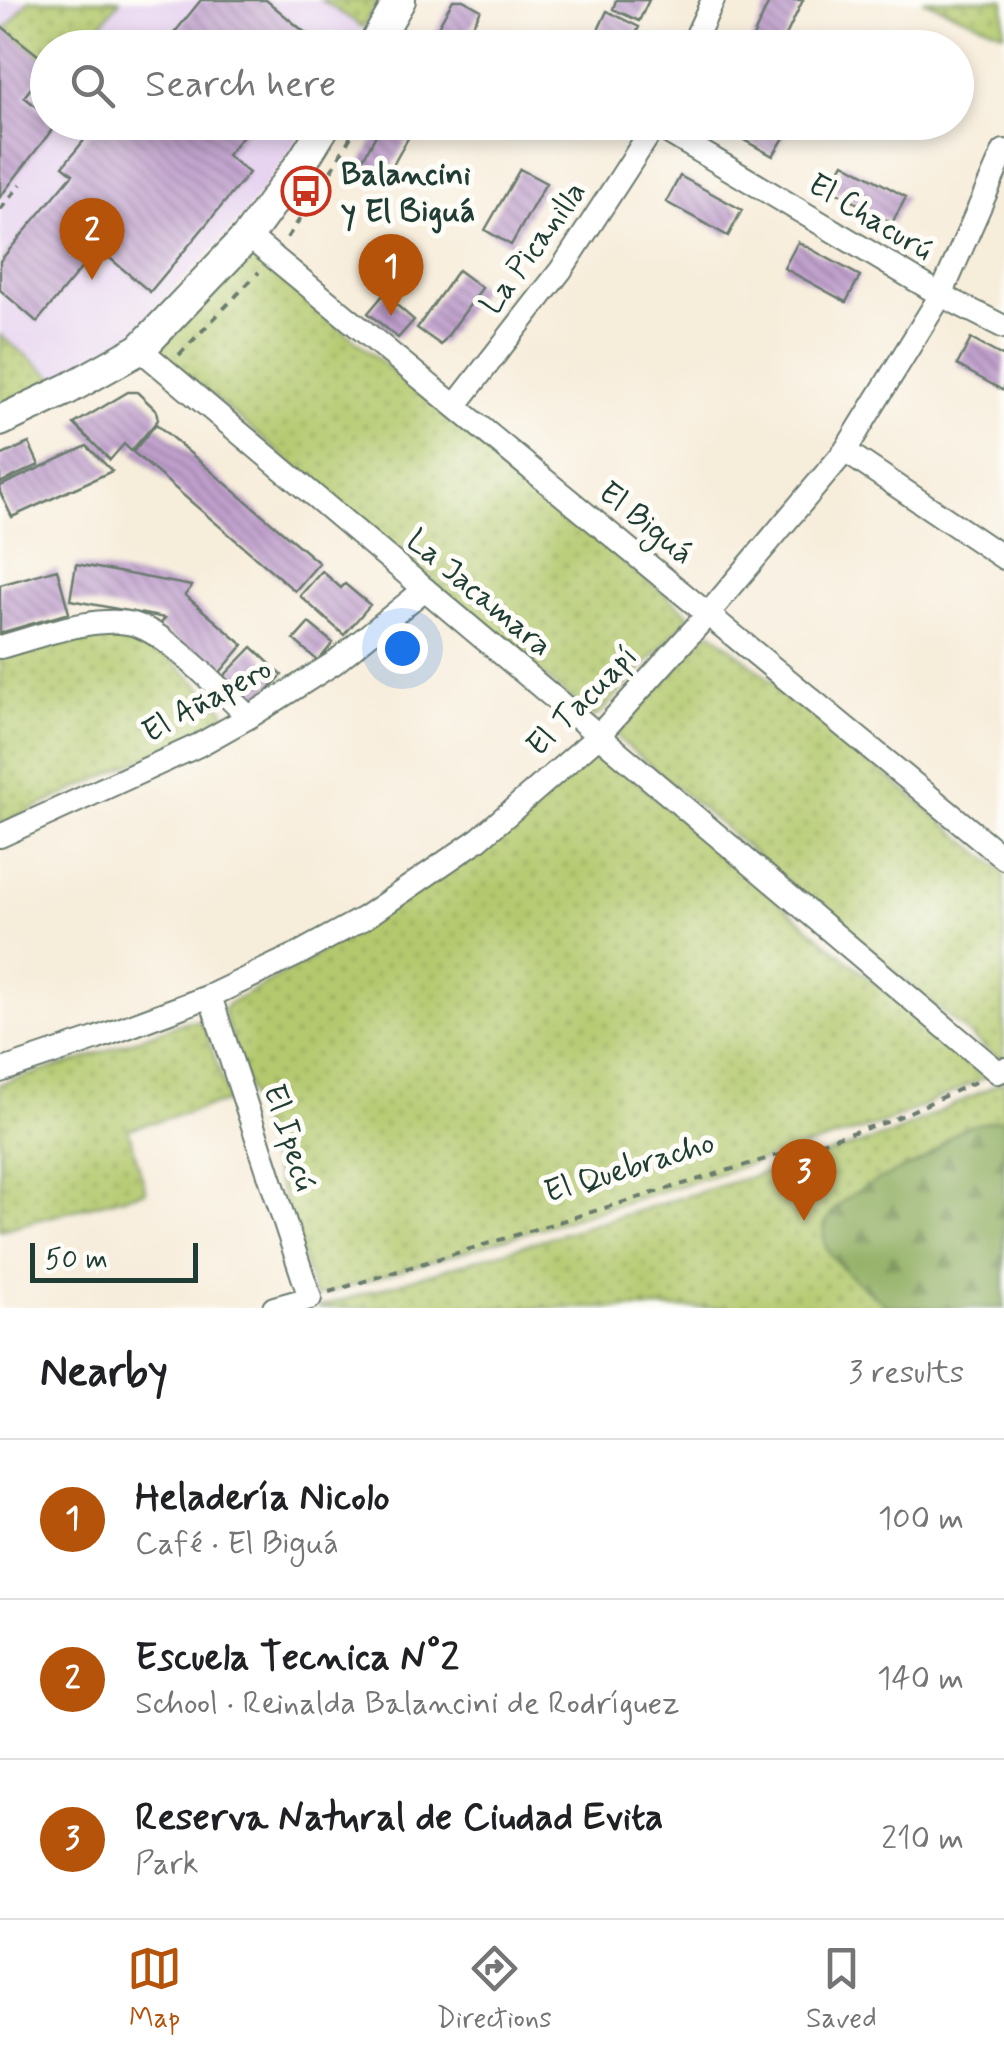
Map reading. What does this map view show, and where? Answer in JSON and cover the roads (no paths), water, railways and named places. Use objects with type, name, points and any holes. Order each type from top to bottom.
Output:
[{"type":"street","points":[[382,30],[400,0]]},
{"type":"street","points":[[699,30],[713,0]]},
{"type":"street","points":[[0,421],[68,390],[140,348],[248,236],[316,140]]},
{"type":"street","name":"La Picanilla","points":[[455,406],[561,270],[646,140]]},
{"type":"street","name":"El Chacurú","points":[[683,140],[941,295],[1004,327]]},
{"type":"street","name":"El Tacuapí","points":[[0,1070],[210,996],[364,918],[478,839],[598,736],[708,614],[844,450],[941,295],[1004,151]]},
{"type":"street","name":"El Biguá","points":[[248,236],[1004,858]]},
{"type":"street","name":"La Jacamara","points":[[140,348],[598,736],[1001,1070]]},
{"type":"street","points":[[844,450],[1004,558]]},
{"type":"street","name":"El Añapero","points":[[0,836],[199,745],[250,717],[334,663],[426,589]]},
{"type":"street","points":[[0,647],[106,622],[136,624],[164,639],[250,717]]},
{"type":"street","name":"El Ipecú","points":[[210,996],[310,1298],[274,1308]]},
{"type":"place","name":"Balancini y El Biguá","points":[[306,191]]},
{"type":"place","name":"Escuela Tecnica N°2","points":[[92,280]]},
{"type":"place","name":"Heladería Nicolo","points":[[391,316]]},
{"type":"place","name":"Reserva Natural de Ciudad Evita","points":[[804,1221]]}]
